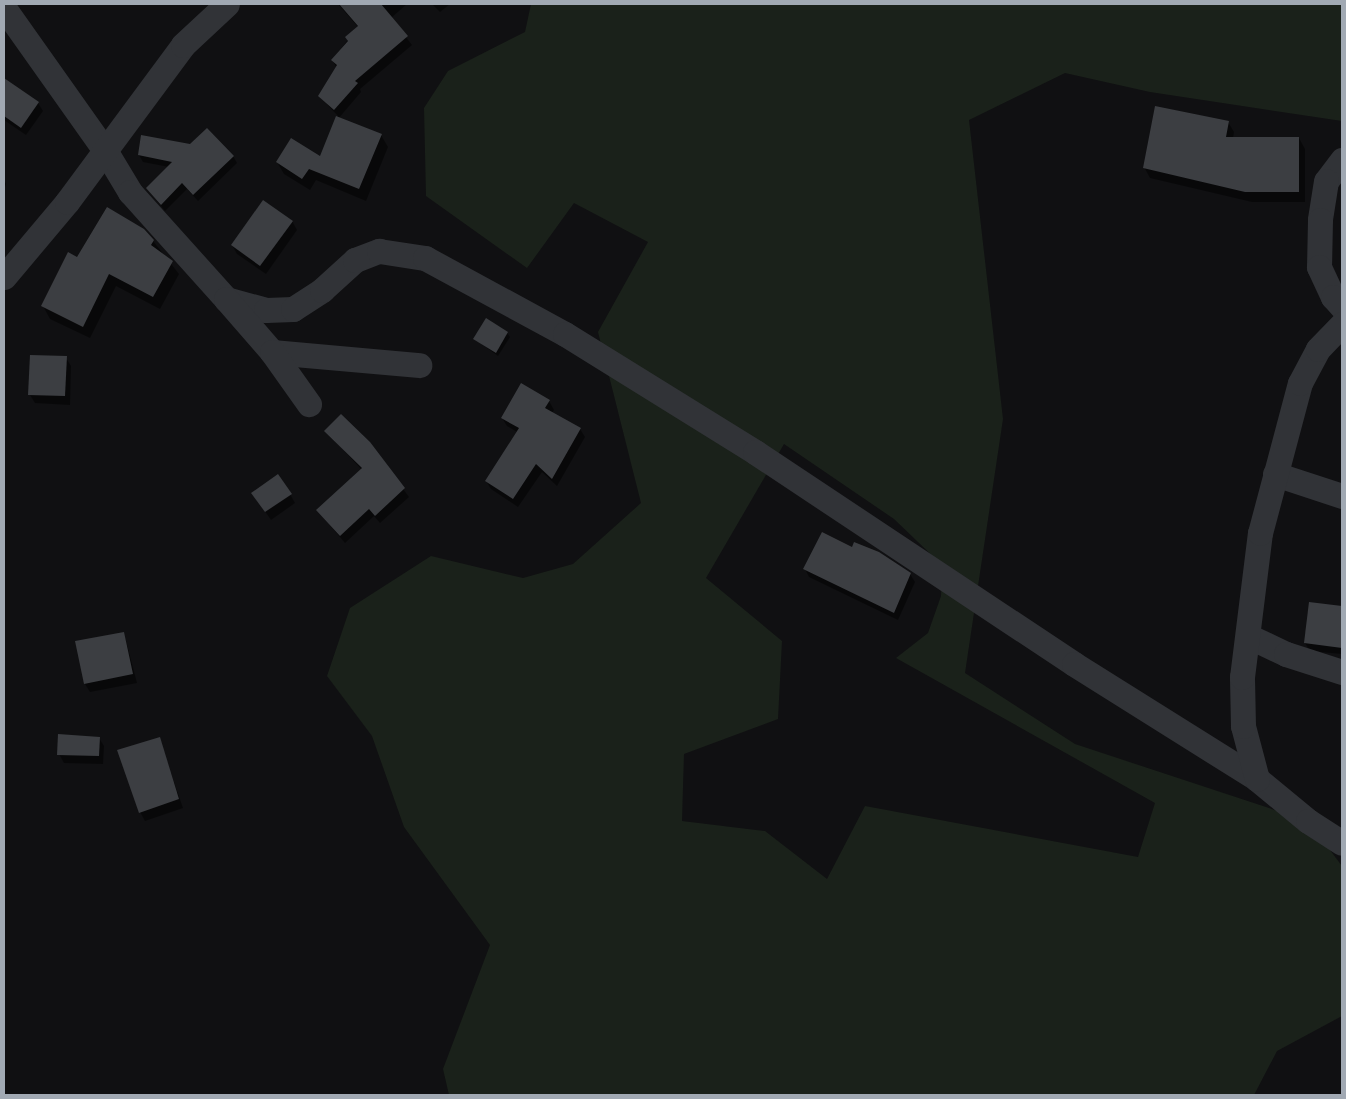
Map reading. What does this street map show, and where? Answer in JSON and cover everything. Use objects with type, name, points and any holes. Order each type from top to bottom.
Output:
[{"type":"street","points":[[4,277],[106,152],[183,44],[227,4]]},
{"type":"street","points":[[4,8],[106,152],[130,192],[272,352],[309,404]]},
{"type":"street","points":[[1342,160],[1326,181],[1320,220],[1319,267],[1333,297],[1342,307]]},
{"type":"street","points":[[226,299],[266,310],[293,309],[322,290],[355,260],[379,251],[425,258],[565,334],[755,452],[1074,664],[1257,779],[1308,821],[1342,843]]},
{"type":"street","points":[[1257,779],[1243,726],[1242,677],[1260,533],[1300,383],[1318,349],[1342,324]]},
{"type":"street","points":[[272,352],[419,365]]},
{"type":"street","points":[[1275,474],[1342,496]]},
{"type":"street","points":[[1248,636],[1286,654],[1342,672]]},
{"type":"shaded area","points":[[531,4],[1342,4],[1342,121],[1150,92],[1065,73],[969,120],[1003,419],[965,673],[1075,744],[1308,821],[1342,866],[1342,1016],[1277,1051],[1254,1095],[449,1095],[443,1069],[490,945],[404,827],[372,736],[327,676],[350,608],[431,556],[523,578],[573,564],[641,503],[598,332],[648,242],[574,203],[527,268],[426,196],[424,108],[448,71],[525,32]],"holes":[[[784,444],[894,519],[942,565],[941,596],[928,633],[896,658],[1155,803],[1138,857],[865,806],[827,879],[765,831],[682,821],[684,754],[778,719],[782,641],[706,578]]]},
{"type":"building","points":[[339,4],[381,4],[408,36],[355,81],[358,83],[334,110],[318,96],[337,65],[331,60],[348,41],[345,37],[358,26]]},
{"type":"building","points":[[4,78],[39,102],[21,128],[4,116]]},
{"type":"building","points":[[1155,106],[1229,121],[1226,137],[1299,137],[1299,192],[1245,192],[1143,168]]},
{"type":"building","points":[[336,116],[382,134],[359,189],[309,169],[302,179],[276,162],[291,138],[320,156]]},
{"type":"building","points":[[207,128],[234,156],[193,195],[182,183],[161,205],[146,188],[172,162],[138,155],[141,135],[190,144]]},
{"type":"building","points":[[263,200],[293,221],[260,266],[231,245]]},
{"type":"building","points":[[107,207],[144,229],[154,240],[151,245],[173,261],[153,297],[109,274],[83,327],[41,306],[68,252],[77,257]]},
{"type":"building","points":[[486,318],[508,332],[496,353],[473,339]]},
{"type":"building","points":[[30,355],[67,356],[65,396],[28,395]]},
{"type":"building","points":[[521,383],[550,400],[545,408],[581,428],[552,479],[536,464],[513,499],[485,481],[519,428],[501,418]]},
{"type":"building","points":[[341,414],[370,442],[405,488],[375,516],[369,509],[340,536],[316,510],[362,468],[324,431]]},
{"type":"building","points":[[278,474],[292,494],[265,512],[251,493]]},
{"type":"building","points":[[822,532],[852,547],[854,542],[879,552],[911,573],[894,613],[803,569]]},
{"type":"building","points":[[1309,602],[1342,606],[1342,648],[1304,643]]},
{"type":"building","points":[[124,632],[133,674],[84,684],[75,641]]},
{"type":"building","points":[[58,734],[100,737],[99,756],[57,755]]},
{"type":"building","points":[[160,737],[179,799],[139,813],[117,750]]}]
